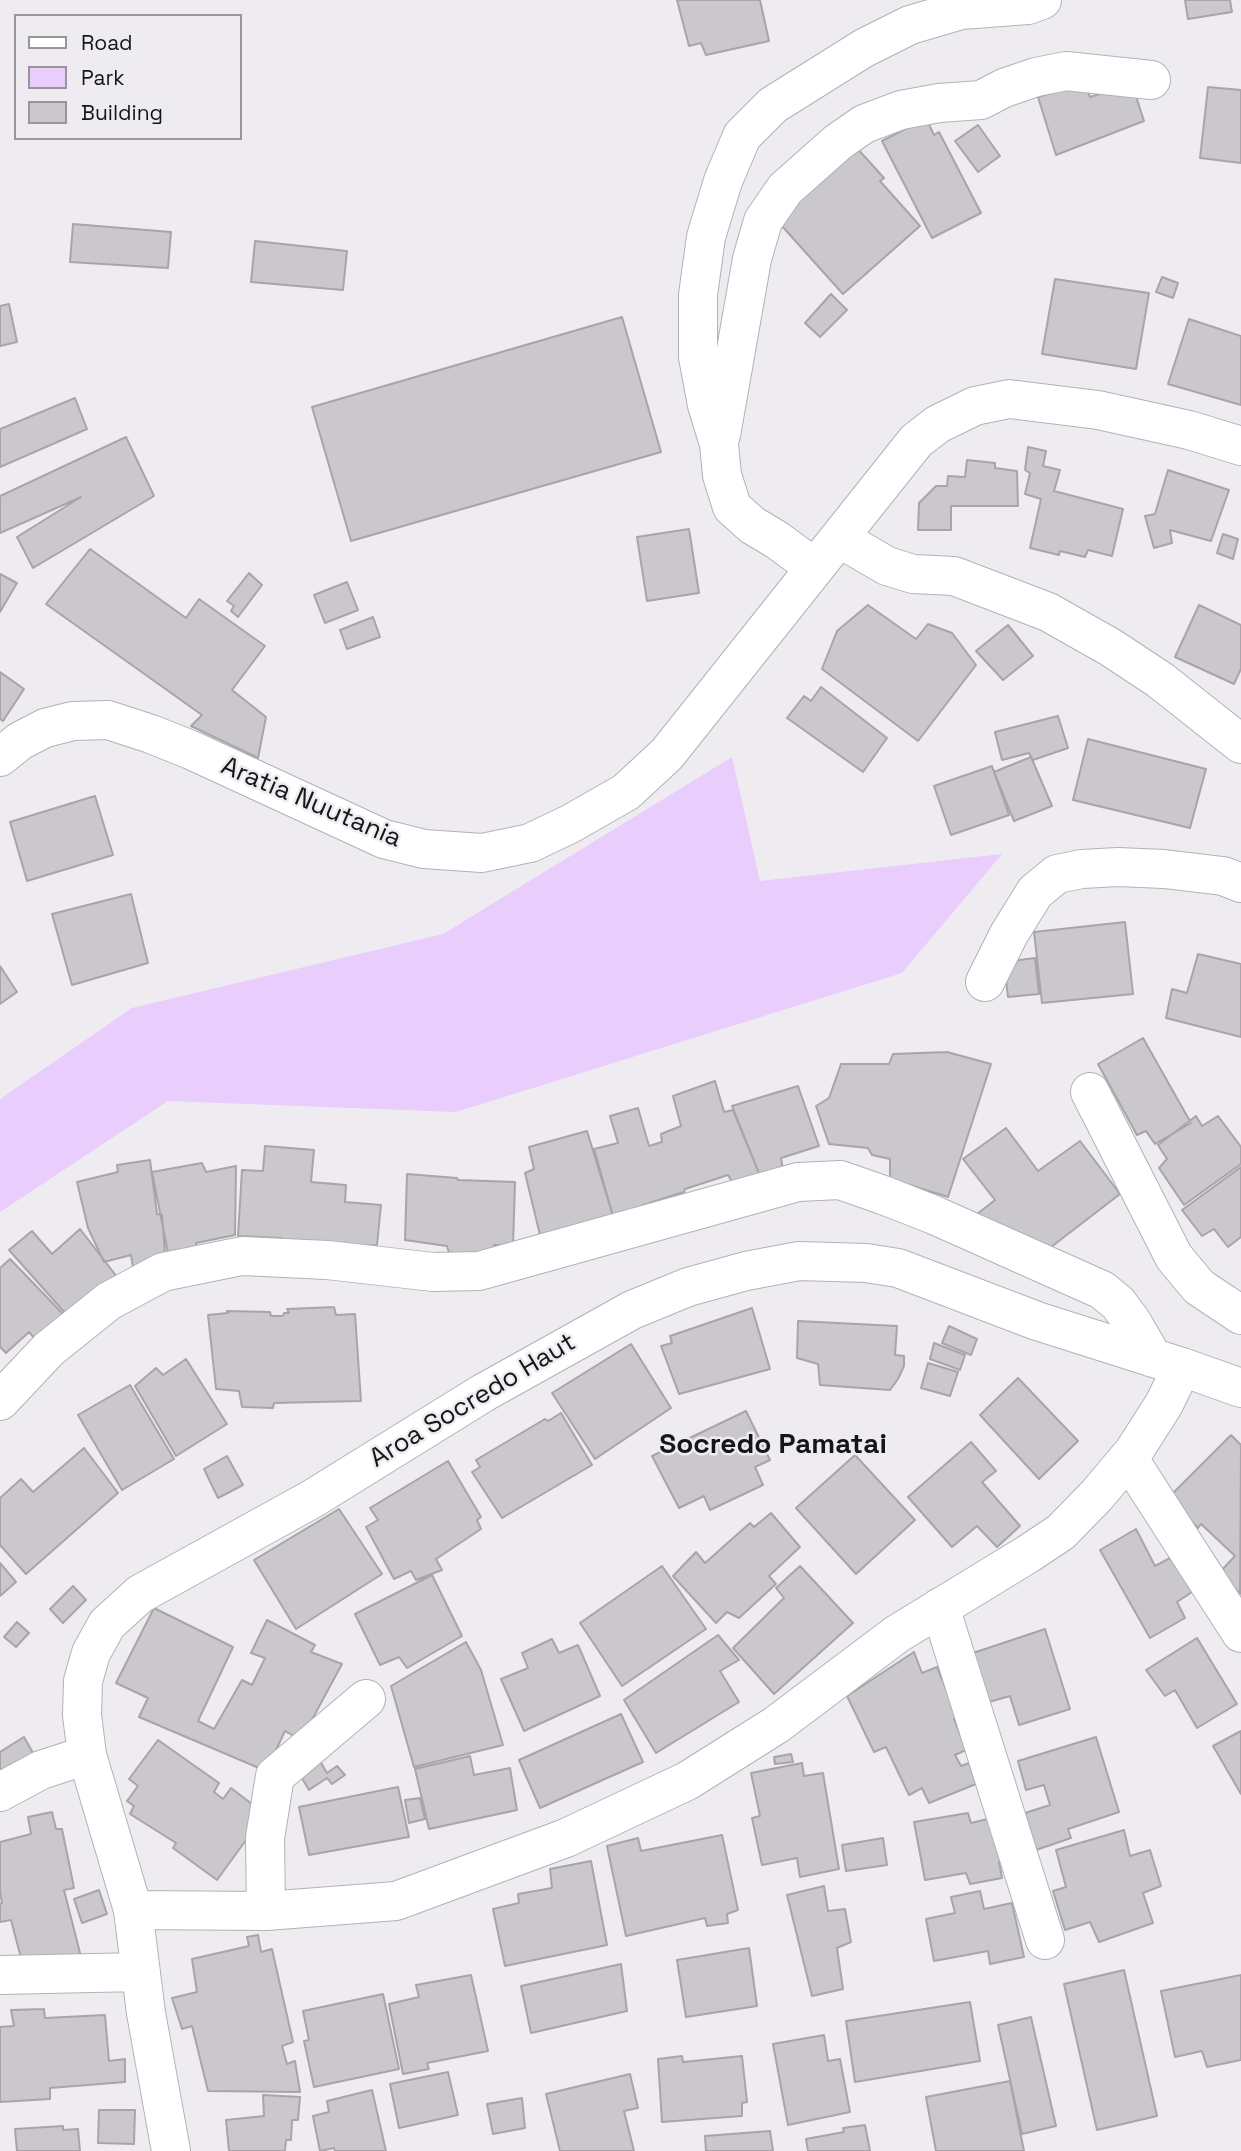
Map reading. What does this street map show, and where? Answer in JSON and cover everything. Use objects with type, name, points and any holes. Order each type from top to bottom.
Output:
[{"type":"street","points":[[815,568],[752,525],[732,507],[723,475],[719,444],[707,405],[698,357],[698,295],[706,237],[723,181],[742,136],[773,106],[864,48],[911,26],[961,10],[1028,5],[1042,0]]},
{"type":"street","points":[[719,444],[752,259],[763,221],[785,189],[828,150],[864,124],[901,110],[939,103],[981,100],[1004,88],[1036,77],[1066,71],[1152,80]]},
{"type":"street","name":"Aratia Nuutania","points":[[0,757],[20,741],[45,728],[73,721],[108,720],[191,750],[384,839],[424,849],[482,853],[530,843],[626,792],[667,754],[916,441],[939,424],[975,406],[1009,399],[1098,410],[1177,427],[1241,446]]},
{"type":"street","points":[[839,537],[887,566],[913,575],[954,576],[1048,612],[1110,647],[1160,680],[1241,744]]},
{"type":"street","points":[[985,982],[1009,934],[1035,892],[1057,874],[1082,869],[1151,868],[1223,876],[1241,883]]},
{"type":"street","points":[[1090,1092],[1174,1257],[1199,1287],[1241,1315]]},
{"type":"street","points":[[0,1401],[59,1341],[109,1301],[163,1272],[242,1256],[327,1260],[433,1272],[478,1271],[798,1182],[840,1180],[934,1215],[1102,1290],[1118,1303],[1167,1362],[1164,1404],[1129,1459],[1061,1532],[867,1654],[776,1725],[687,1781],[591,1827],[485,1870],[396,1901],[266,1912],[133,1910]]},
{"type":"street","name":"Aroa Socredo Haut","points":[[171,2151],[140,1972],[133,1910],[87,1755],[82,1715],[83,1681],[91,1653],[107,1624],[140,1594],[312,1499],[403,1441],[632,1310],[688,1287],[746,1270],[799,1261],[866,1263],[898,1268],[1037,1321],[1241,1388]]},
{"type":"street","points":[[1129,1459],[1241,1633]]},
{"type":"street","points":[[940,1607],[1045,1940]]},
{"type":"street","points":[[266,1912],[265,1838],[275,1776],[366,1699]]},
{"type":"street","points":[[0,1792],[41,1770],[87,1755]]},
{"type":"street","points":[[0,1975],[140,1972]]},
{"type":"green space","points":[[732,757],[760,881],[1002,854],[902,973],[456,1112],[168,1101],[0,1212],[0,1099],[132,1008],[443,934]]},
{"type":"building","points":[[677,0],[760,0],[769,41],[706,55],[701,43],[689,46]]},
{"type":"building","points":[[1185,0],[1230,0],[1232,12],[1188,19]]},
{"type":"building","points":[[1132,84],[1144,121],[1056,155],[1038,97],[1065,89],[1087,89],[1090,97]]},
{"type":"building","points":[[1208,87],[1241,90],[1241,163],[1200,158]]},
{"type":"building","points":[[926,118],[934,135],[939,132],[981,213],[932,238],[882,141]]},
{"type":"building","points":[[978,125],[1000,156],[978,172],[955,141]]},
{"type":"building","points":[[856,147],[884,178],[880,181],[920,226],[843,294],[772,215]]},
{"type":"building","points":[[73,224],[171,232],[168,268],[70,262]]},
{"type":"building","points":[[255,241],[347,251],[343,290],[251,282]]},
{"type":"building","points":[[1162,277],[1178,283],[1173,298],[1156,292]]},
{"type":"building","points":[[1055,279],[1149,293],[1136,369],[1042,354]]},
{"type":"building","points":[[831,294],[847,310],[820,337],[805,323]]},
{"type":"building","points":[[9,304],[17,342],[0,346],[0,306]]},
{"type":"building","points":[[622,317],[661,452],[351,541],[312,407]]},
{"type":"building","points":[[1189,319],[1241,336],[1241,405],[1168,384]]},
{"type":"building","points":[[75,398],[87,429],[0,467],[0,429]]},
{"type":"building","points":[[126,437],[154,496],[33,568],[17,537],[81,497],[0,533],[0,496]]},
{"type":"building","points":[[1028,447],[1046,451],[1043,466],[1060,470],[1054,491],[1123,509],[1112,556],[1088,550],[1085,557],[1060,551],[1059,555],[1030,548],[1041,499],[1025,494],[1030,473],[1025,470]]},
{"type":"building","points":[[967,460],[995,463],[995,468],[1017,471],[1018,506],[951,506],[951,530],[918,530],[919,503],[936,486],[947,486],[948,476],[965,477]]},
{"type":"building","points":[[1168,470],[1229,490],[1211,541],[1170,530],[1172,543],[1154,548],[1145,516],[1155,514]]},
{"type":"building","points":[[689,529],[699,593],[647,601],[637,537]]},
{"type":"building","points":[[1223,534],[1238,539],[1233,559],[1217,553]]},
{"type":"building","points":[[90,549],[186,618],[199,599],[265,646],[232,690],[266,717],[258,758],[191,726],[202,715],[46,604]]},
{"type":"building","points":[[249,573],[262,585],[238,617],[231,611],[234,606],[227,601]]},
{"type":"building","points":[[0,574],[17,583],[0,612]]},
{"type":"building","points":[[347,582],[358,610],[325,623],[314,595]]},
{"type":"building","points":[[868,605],[916,639],[928,624],[952,633],[976,665],[918,741],[822,669],[837,631]]},
{"type":"building","points":[[1199,605],[1241,625],[1241,669],[1234,684],[1175,657]]},
{"type":"building","points":[[373,617],[380,637],[347,649],[340,630]]},
{"type":"building","points":[[1008,625],[1033,656],[1003,680],[976,651]]},
{"type":"building","points":[[0,672],[24,689],[3,721],[0,719]]},
{"type":"building","points":[[821,687],[887,738],[863,772],[787,718],[804,696],[811,701]]},
{"type":"building","points":[[1058,716],[1068,748],[1033,760],[1029,753],[1002,760],[995,732]]},
{"type":"building","points":[[1088,739],[1206,769],[1190,828],[1073,800]]},
{"type":"building","points":[[1031,757],[1052,806],[1014,821],[994,772]]},
{"type":"building","points":[[992,766],[1009,815],[951,835],[934,786]]},
{"type":"building","points":[[95,796],[113,855],[27,881],[10,822]]},
{"type":"building","points":[[131,894],[148,963],[72,985],[52,914]]},
{"type":"building","points":[[1125,922],[1133,994],[1042,1003],[1034,932]]},
{"type":"building","points":[[1198,954],[1241,964],[1241,1037],[1166,1018],[1172,989],[1187,993]]},
{"type":"building","points":[[1035,958],[1039,994],[1008,997],[1004,962]]},
{"type":"building","points":[[0,966],[17,992],[0,1004]]},
{"type":"building","points":[[1143,1038],[1191,1123],[1155,1144],[1146,1131],[1137,1135],[1098,1064]]},
{"type":"building","points":[[947,1052],[991,1064],[948,1197],[890,1179],[890,1159],[872,1155],[868,1148],[829,1144],[816,1106],[829,1098],[841,1064],[889,1064],[893,1054]]},
{"type":"building","points":[[715,1081],[724,1112],[733,1110],[761,1178],[734,1185],[728,1175],[643,1205],[644,1213],[613,1216],[594,1149],[618,1143],[610,1116],[638,1108],[649,1146],[662,1142],[661,1134],[681,1126],[673,1096]]},
{"type":"building","points":[[798,1086],[819,1146],[781,1158],[783,1170],[761,1178],[732,1106]]},
{"type":"building","points":[[1196,1116],[1202,1126],[1218,1116],[1241,1147],[1241,1164],[1184,1205],[1159,1168],[1167,1159],[1158,1145]]},
{"type":"building","points":[[1006,1128],[1038,1171],[1080,1141],[1120,1194],[1042,1254],[972,1218],[995,1200],[963,1159]]},
{"type":"building","points":[[587,1131],[613,1216],[540,1235],[525,1173],[534,1169],[529,1147]]},
{"type":"building","points":[[265,1146],[314,1150],[311,1182],[346,1185],[345,1202],[381,1205],[377,1245],[282,1250],[282,1238],[238,1236],[242,1170],[263,1171]]},
{"type":"building","points":[[150,1160],[157,1214],[162,1215],[166,1266],[134,1273],[131,1255],[104,1262],[88,1228],[77,1182],[118,1172],[117,1165]]},
{"type":"building","points":[[202,1163],[206,1172],[236,1166],[235,1235],[196,1243],[199,1257],[170,1263],[152,1172]]},
{"type":"building","points":[[1241,1167],[1241,1237],[1228,1247],[1214,1229],[1202,1236],[1182,1210]]},
{"type":"building","points":[[407,1174],[458,1180],[515,1182],[513,1246],[494,1245],[493,1255],[449,1253],[447,1246],[405,1240]]},
{"type":"building","points":[[80,1229],[124,1286],[75,1324],[9,1250],[32,1231],[52,1254]]},
{"type":"building","points":[[10,1259],[63,1314],[36,1340],[29,1332],[6,1353],[0,1347],[0,1268]]},
{"type":"building","points":[[334,1307],[336,1315],[355,1314],[361,1401],[274,1403],[273,1408],[242,1407],[239,1391],[216,1389],[208,1315],[228,1313],[227,1311],[270,1312],[271,1316],[283,1316],[284,1313],[289,1313],[287,1309]]},
{"type":"building","points":[[752,1308],[770,1369],[679,1394],[661,1346],[672,1343],[670,1336]]},
{"type":"building","points":[[798,1321],[897,1326],[895,1355],[904,1356],[904,1366],[898,1379],[890,1390],[820,1385],[818,1364],[797,1358]]},
{"type":"building","points":[[949,1326],[977,1339],[971,1355],[942,1343]]},
{"type":"building","points":[[934,1343],[965,1355],[960,1370],[930,1359]]},
{"type":"building","points":[[631,1344],[671,1408],[595,1459],[552,1393]]},
{"type":"building","points":[[186,1359],[227,1424],[176,1456],[135,1386],[156,1368],[163,1375]]},
{"type":"building","points":[[928,1363],[958,1372],[950,1396],[921,1388]]},
{"type":"building","points":[[1018,1378],[1078,1441],[1039,1479],[980,1415]]},
{"type":"building","points":[[130,1385],[174,1459],[122,1490],[78,1415]]},
{"type":"building","points":[[746,1411],[770,1460],[755,1467],[763,1485],[710,1510],[704,1496],[679,1508],[652,1456]]},
{"type":"building","points":[[561,1413],[592,1465],[502,1518],[472,1472],[480,1467],[476,1460],[545,1419],[548,1421]]},
{"type":"building","points":[[1231,1435],[1241,1445],[1240,1594],[1219,1573],[1235,1556],[1201,1524],[1198,1528],[1168,1498]]},
{"type":"building","points":[[971,1442],[996,1471],[982,1482],[1020,1526],[997,1547],[977,1526],[952,1547],[908,1497]]},
{"type":"building","points":[[84,1448],[118,1493],[26,1574],[0,1545],[0,1498],[21,1479],[33,1492]]},
{"type":"building","points":[[855,1455],[915,1520],[856,1574],[796,1508]]},
{"type":"building","points":[[227,1456],[243,1485],[218,1498],[204,1469]]},
{"type":"building","points":[[448,1461],[481,1517],[477,1520],[481,1529],[436,1559],[442,1570],[416,1580],[411,1571],[394,1579],[366,1527],[378,1520],[370,1508]]},
{"type":"building","points":[[339,1509],[382,1574],[296,1629],[254,1560]]},
{"type":"building","points":[[771,1513],[800,1547],[769,1576],[776,1584],[739,1618],[727,1612],[716,1623],[673,1576],[696,1552],[705,1563],[750,1523],[754,1527]]},
{"type":"building","points":[[1136,1529],[1155,1566],[1172,1557],[1192,1592],[1177,1602],[1185,1618],[1150,1638],[1100,1550]]},
{"type":"building","points":[[0,1563],[16,1582],[0,1596]]},
{"type":"building","points":[[662,1566],[706,1629],[622,1686],[580,1623]]},
{"type":"building","points":[[800,1566],[853,1623],[774,1694],[733,1648],[784,1598],[776,1588]]},
{"type":"building","points":[[432,1575],[462,1636],[407,1668],[399,1657],[380,1665],[355,1614]]},
{"type":"building","points":[[73,1586],[86,1600],[63,1623],[50,1609]]},
{"type":"building","points":[[154,1608],[233,1647],[198,1721],[214,1729],[242,1680],[252,1685],[265,1658],[251,1653],[267,1620],[315,1645],[311,1652],[342,1664],[301,1740],[285,1731],[266,1771],[139,1717],[148,1698],[116,1683]]},
{"type":"building","points":[[17,1622],[29,1633],[16,1647],[4,1637]]},
{"type":"building","points":[[1045,1629],[1070,1709],[1019,1725],[1010,1696],[989,1702],[973,1653]]},
{"type":"building","points":[[718,1635],[739,1660],[720,1671],[739,1702],[656,1753],[624,1700]]},
{"type":"building","points":[[1197,1638],[1237,1704],[1197,1728],[1175,1690],[1165,1696],[1146,1670]]},
{"type":"building","points":[[552,1639],[559,1653],[578,1645],[600,1696],[524,1731],[501,1679],[528,1668],[522,1653]]},
{"type":"building","points":[[466,1642],[481,1670],[503,1745],[414,1767],[391,1686]]},
{"type":"building","points":[[914,1652],[922,1673],[937,1667],[958,1718],[954,1719],[966,1750],[955,1755],[961,1766],[969,1763],[976,1784],[929,1803],[922,1788],[909,1795],[886,1747],[874,1752],[847,1696]]},
{"type":"building","points":[[621,1714],[643,1762],[540,1808],[519,1760]]},
{"type":"building","points":[[1241,1731],[1241,1794],[1213,1746]]},
{"type":"building","points":[[24,1737],[38,1762],[0,1783],[0,1752]]},
{"type":"building","points":[[1096,1737],[1119,1812],[1068,1829],[1071,1838],[1036,1850],[1025,1813],[1050,1805],[1044,1785],[1026,1790],[1018,1761]]},
{"type":"building","points":[[158,1740],[219,1783],[214,1792],[223,1799],[231,1788],[265,1814],[217,1880],[173,1848],[176,1843],[130,1814],[134,1806],[127,1801],[138,1786],[129,1779]]},
{"type":"building","points":[[791,1754],[793,1762],[775,1764],[774,1757]]},
{"type":"building","points":[[470,1756],[474,1775],[510,1768],[517,1810],[429,1829],[415,1769]]},
{"type":"building","points":[[320,1761],[327,1773],[337,1766],[345,1775],[332,1784],[327,1778],[309,1790],[300,1775]]},
{"type":"building","points":[[802,1763],[804,1776],[823,1773],[839,1869],[800,1877],[797,1858],[762,1865],[752,1818],[760,1816],[751,1773]]},
{"type":"building","points":[[398,1787],[409,1837],[309,1855],[299,1807]]},
{"type":"building","points":[[420,1798],[425,1819],[409,1823],[405,1800]]},
{"type":"building","points":[[52,1812],[56,1829],[62,1829],[74,1888],[64,1890],[81,1957],[21,1958],[11,1920],[0,1922],[0,1842],[31,1834],[28,1817]]},
{"type":"building","points":[[968,1813],[971,1823],[992,1818],[1014,1859],[999,1862],[1002,1878],[970,1884],[966,1873],[925,1880],[914,1822]]},
{"type":"building","points":[[1124,1830],[1130,1856],[1150,1850],[1161,1886],[1143,1893],[1153,1923],[1099,1942],[1090,1922],[1065,1930],[1053,1891],[1066,1887],[1056,1850]]},
{"type":"building","points":[[722,1835],[738,1910],[727,1914],[728,1923],[707,1926],[705,1918],[626,1936],[607,1846],[638,1838],[641,1851]]},
{"type":"building","points":[[883,1838],[887,1865],[846,1871],[842,1845]]},
{"type":"building","points":[[591,1861],[607,1945],[505,1966],[493,1909],[519,1903],[518,1894],[552,1888],[550,1869]]},
{"type":"building","points":[[824,1886],[828,1911],[845,1909],[851,1942],[837,1948],[843,1989],[812,1996],[787,1895]]},
{"type":"building","points":[[99,1890],[107,1914],[82,1923],[74,1899]]},
{"type":"building","points":[[980,1891],[984,1909],[1012,1903],[1024,1957],[990,1964],[988,1951],[934,1961],[926,1919],[955,1913],[951,1897]]},
{"type":"building","points":[[258,1935],[261,1952],[272,1949],[293,2042],[282,2046],[287,2064],[295,2061],[300,2092],[208,2091],[192,2026],[182,2029],[172,1998],[197,1992],[192,1959],[249,1946],[247,1937]]},
{"type":"building","points":[[749,1948],[757,2006],[686,2017],[677,1960]]},
{"type":"building","points":[[621,1964],[627,2011],[531,2033],[521,1986]]},
{"type":"building","points":[[1124,1970],[1157,2116],[1097,2130],[1064,1984]]},
{"type":"building","points":[[471,1975],[488,2051],[427,2063],[429,2069],[403,2074],[389,2004],[419,1997],[416,1985]]},
{"type":"building","points":[[1241,1975],[1241,2060],[1207,2067],[1202,2051],[1175,2057],[1161,1991]]},
{"type":"building","points":[[383,1994],[399,2069],[314,2087],[304,2041],[309,2040],[303,2011]]},
{"type":"building","points":[[970,2002],[980,2061],[855,2082],[846,2021]]},
{"type":"building","points":[[44,2009],[45,2018],[105,2015],[109,2061],[125,2059],[125,2082],[50,2088],[50,2099],[0,2102],[0,2027],[14,2026],[11,2010]]},
{"type":"building","points":[[1031,2017],[1056,2126],[1022,2134],[998,2025]]},
{"type":"building","points":[[824,2035],[828,2061],[840,2059],[850,2112],[788,2125],[773,2044]]},
{"type":"building","points":[[682,2056],[683,2062],[742,2056],[747,2102],[742,2103],[742,2116],[662,2122],[658,2059]]},
{"type":"building","points":[[448,2072],[458,2115],[399,2128],[390,2084]]},
{"type":"building","points":[[630,2074],[638,2108],[624,2111],[634,2151],[560,2151],[546,2094]]},
{"type":"building","points":[[1010,2081],[1024,2151],[936,2151],[926,2097]]},
{"type":"building","points":[[372,2090],[386,2151],[335,2151],[334,2148],[320,2151],[313,2116],[329,2112],[327,2101]]},
{"type":"building","points":[[263,2095],[300,2097],[298,2120],[292,2120],[291,2140],[286,2140],[285,2151],[229,2151],[226,2120],[264,2116]]},
{"type":"building","points":[[522,2098],[525,2128],[493,2134],[487,2104]]},
{"type":"building","points":[[99,2110],[135,2110],[134,2144],[98,2143]]},
{"type":"building","points":[[865,2125],[870,2151],[808,2151],[806,2139],[844,2132],[843,2128]]},
{"type":"building","points":[[63,2126],[63,2130],[78,2129],[80,2151],[17,2151],[15,2129]]},
{"type":"building","points":[[770,2131],[773,2151],[706,2151],[705,2136]]},
{"type":"district","name":"Socredo Pamatai","points":[[773,1445]]}]
